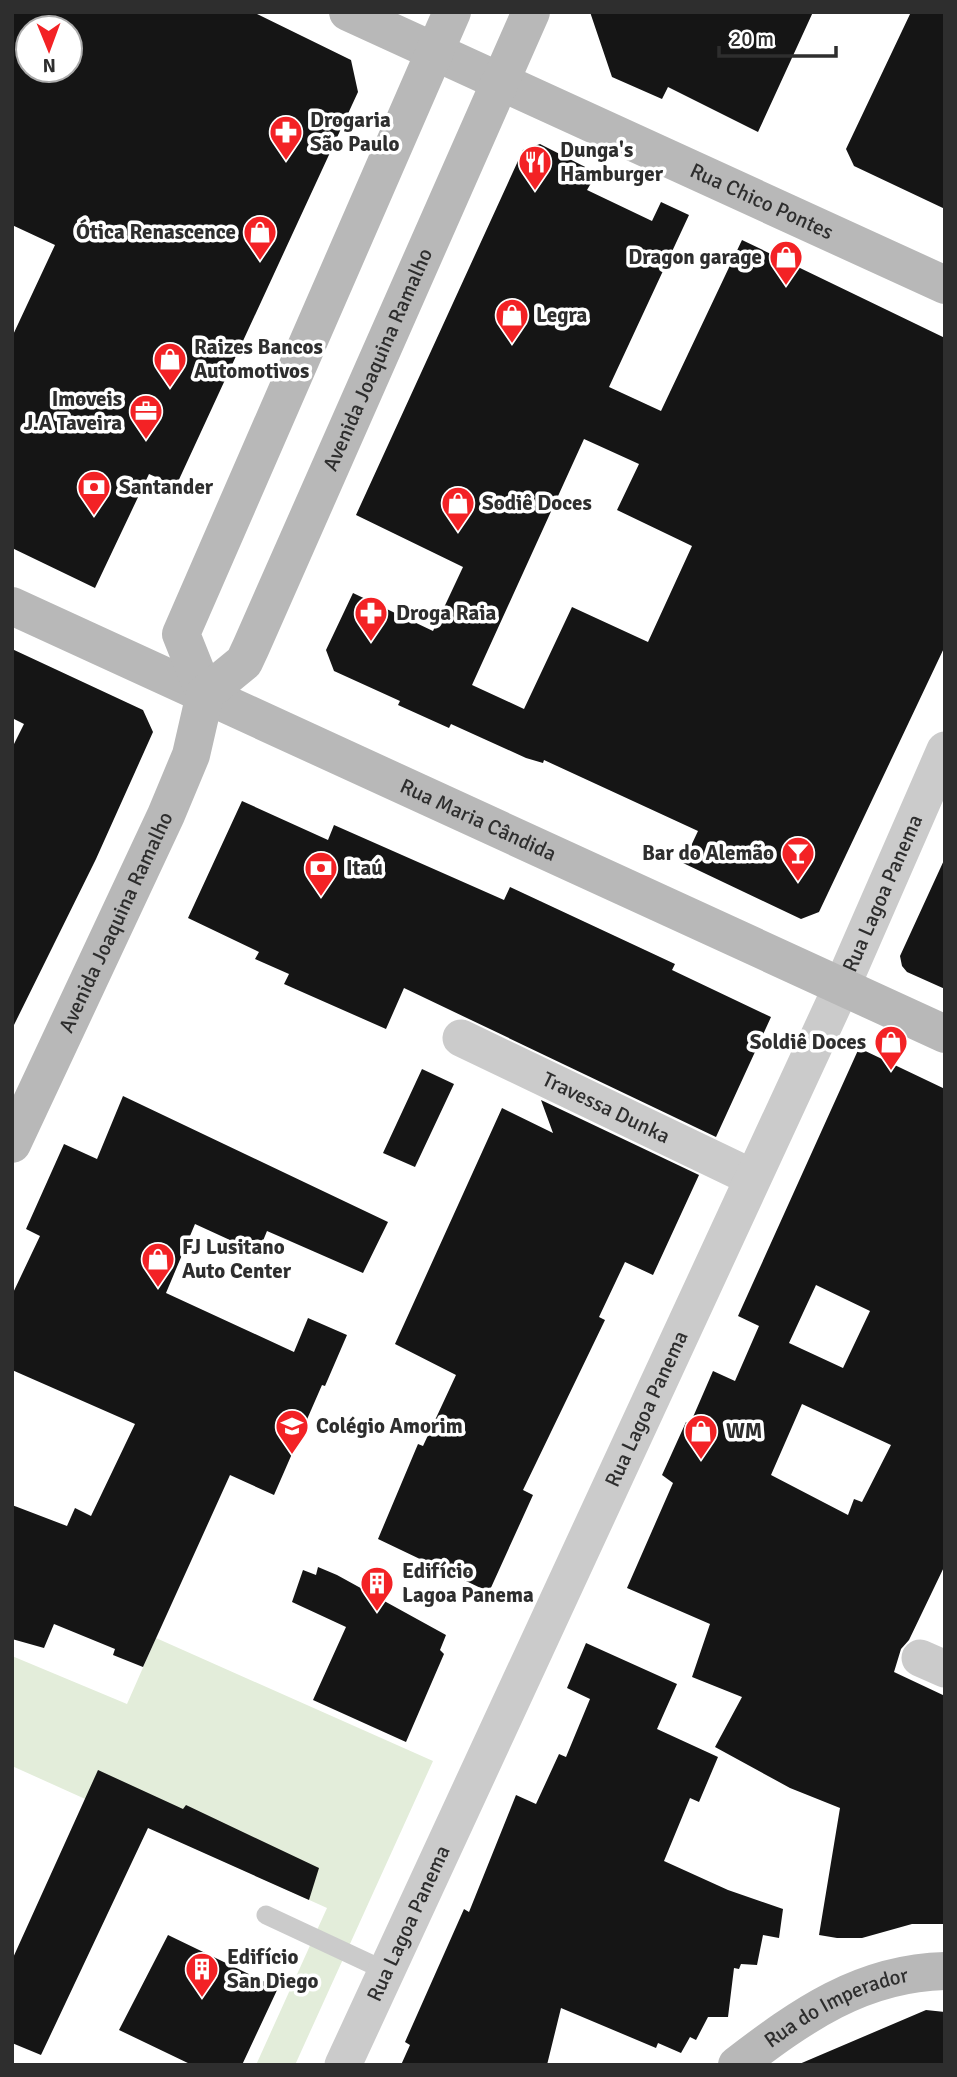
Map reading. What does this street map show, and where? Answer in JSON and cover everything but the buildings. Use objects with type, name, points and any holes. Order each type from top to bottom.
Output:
[{"type":"main road","name":"Rua Chico Pontes","points":[[348,12],[945,285]]},
{"type":"main road","points":[[205,694],[181,634],[452,12]]},
{"type":"main road","name":"Avenida Joaquina Ramalho","points":[[12,1144],[166,815],[191,755],[205,694],[244,662],[531,12]]},
{"type":"main road","name":"Rua Maria Cândida","points":[[12,606],[945,1034]]},
{"type":"main road","name":"Rua do Imperador","points":[[737,2065],[797,2019],[861,1986],[911,1972],[945,1971]]},
{"type":"street","name":"Rua Lagoa Panema","points":[[343,2065],[751,1177],[842,986],[945,750]]},
{"type":"street","name":"Travessa Dunka","points":[[461,1038],[751,1177]]},
{"type":"lane","points":[[265,1915],[386,1971]]},
{"type":"green space","points":[[156,1638],[433,1761],[295,2065],[256,2065],[327,1908],[12,1766],[12,1656],[127,1704]]},
{"type":"place","name":"Drogaria São Paulo","points":[[286,162]]},
{"type":"place","name":"Dunga's Hamburger","points":[[535,192]]},
{"type":"place","name":"Ótica Renascence","points":[[260,262]]},
{"type":"place","name":"Dragon garage","points":[[786,287]]},
{"type":"place","name":"Legra","points":[[512,345]]},
{"type":"place","name":"Raizes Bancos Automotivos","points":[[170,389]]},
{"type":"place","name":"Imoveis J.A Taveira","points":[[146,441]]},
{"type":"place","name":"Santander","points":[[94,517]]},
{"type":"place","name":"Sodiê Doces","points":[[458,533]]},
{"type":"place","name":"Droga Raia","points":[[371,643]]},
{"type":"place","name":"Bar do Alemão","points":[[798,883]]},
{"type":"place","name":"Itaú","points":[[321,898]]},
{"type":"place","name":"Soldiê Doces","points":[[891,1072]]},
{"type":"place","name":"FJ Lusitano Auto Center","points":[[158,1289]]},
{"type":"place","name":"Colégio Amorim","points":[[292,1456]]},
{"type":"place","name":"WM","points":[[701,1461]]},
{"type":"place","name":"Edifício Lagoa Panema","points":[[377,1613]]},
{"type":"place","name":"Edifício San Diego","points":[[202,1999]]}]
